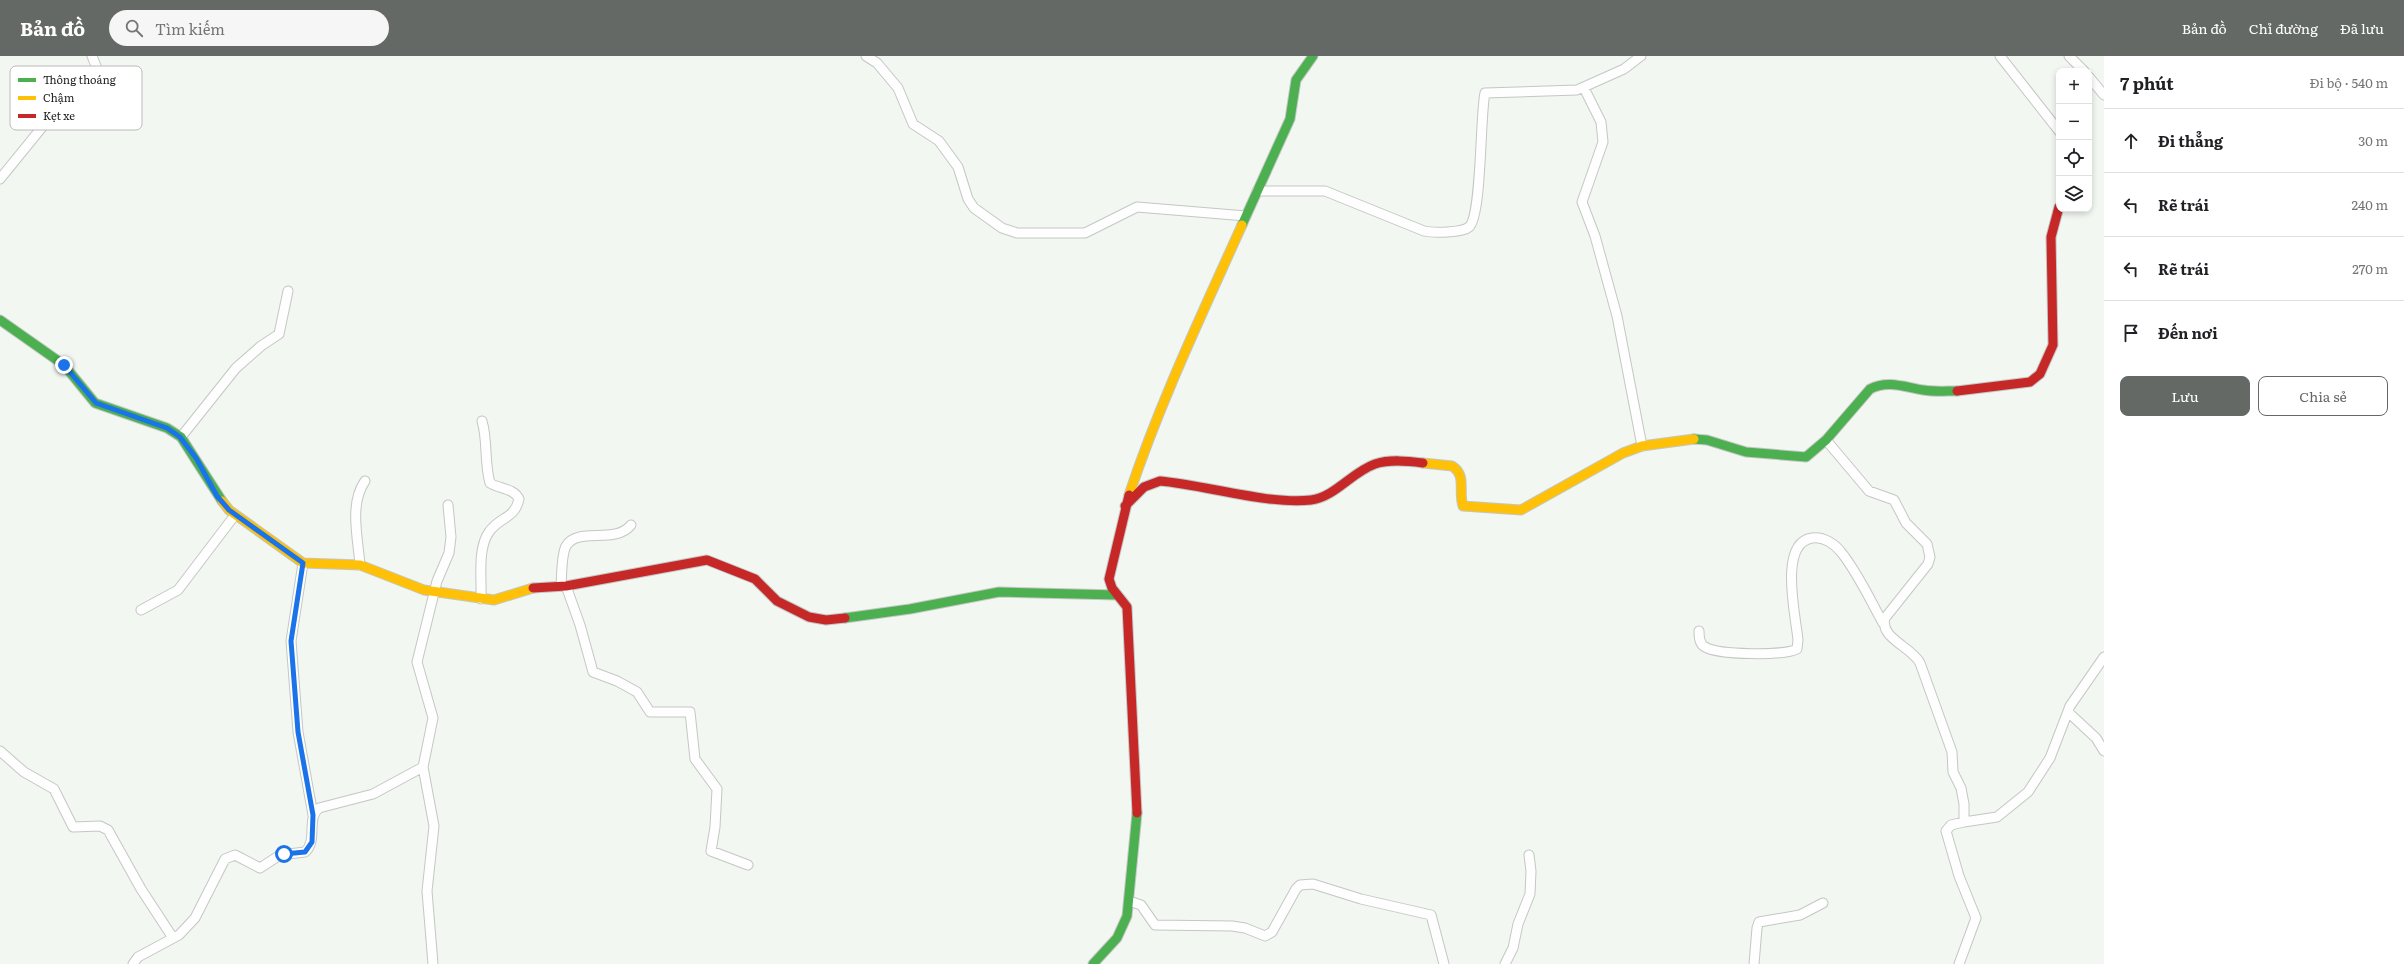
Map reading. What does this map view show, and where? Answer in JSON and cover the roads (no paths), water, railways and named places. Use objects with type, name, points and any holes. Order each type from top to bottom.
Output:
[{"type":"street","points":[[92,56],[96,66]]},
{"type":"street","points":[[866,56],[877,63],[895,83],[914,124],[939,141],[958,167],[968,199],[974,208],[1002,228],[1017,233],[1084,233],[1137,207],[1246,216]]},
{"type":"street","points":[[1093,964],[1123,928],[1129,901],[1137,823],[1126,607],[1125,602],[1109,585],[1125,506],[1145,448],[1186,349],[1290,119],[1296,80],[1313,56]]},
{"type":"street","points":[[1257,191],[1325,192],[1424,231],[1438,233],[1467,228],[1472,222],[1480,175],[1485,93],[1568,91],[1584,88],[1624,70],[1641,56]]},
{"type":"street","points":[[2000,56],[2056,127]]},
{"type":"street","points":[[2069,56],[2081,68]]},
{"type":"street","points":[[2092,81],[2104,95]]},
{"type":"street","points":[[1584,88],[1600,122],[1603,142],[1582,202],[1594,236],[1617,316],[1642,446]]},
{"type":"street","points":[[0,180],[41,130]]},
{"type":"street","points":[[1125,506],[1144,487],[1160,481],[1270,499],[1318,499],[1352,476],[1374,464],[1388,462],[1452,466],[1458,468],[1460,472],[1463,506],[1514,511],[1526,508],[1573,479],[1623,452],[1642,446],[1697,438],[1746,452],[1800,458],[1810,454],[1826,440],[1870,389],[1877,385],[1891,383],[1937,391],[2030,382],[2036,379],[2040,374],[2053,345],[2051,237],[2052,225],[2057,212]]},
{"type":"street","points":[[180,437],[236,368],[261,346],[279,334],[288,292]]},
{"type":"street","points":[[0,320],[64,365],[96,403],[167,428],[180,437],[196,458],[217,496],[235,515],[303,563],[360,565],[434,592],[494,600],[526,589],[563,586],[643,574],[707,560],[755,579],[777,601],[809,617],[826,620],[910,609],[999,592],[1117,595]]},
{"type":"street","points":[[481,599],[484,540],[495,524],[515,510],[519,499],[515,493],[496,487],[490,482],[486,468],[485,432],[482,421]]},
{"type":"street","points":[[1826,440],[1870,491],[1894,500],[1906,523],[1927,544],[1930,551],[1928,564],[1885,618],[1883,623]]},
{"type":"street","points":[[360,565],[356,501],[359,489],[365,481]]},
{"type":"street","points":[[433,964],[426,891],[434,826],[424,767],[432,718],[417,662],[434,592],[449,553],[451,537],[448,505]]},
{"type":"street","points":[[142,610],[178,590],[235,515]]},
{"type":"street","points":[[631,525],[626,532],[582,536],[568,544],[565,551],[563,586],[580,625],[593,672],[617,681],[637,692],[650,712],[690,712],[694,759],[717,789],[715,827],[711,851],[748,865]]},
{"type":"street","points":[[1700,631],[1701,644],[1705,648],[1727,652],[1783,653],[1797,649],[1798,640],[1792,585],[1792,557],[1796,550],[1808,538],[1815,537],[1829,541],[1841,552],[1887,632],[1918,659],[1941,716],[1952,752],[1954,776],[1962,788],[1964,822]]},
{"type":"street","points":[[133,964],[138,957],[173,938],[199,912],[225,859],[235,855],[260,868],[280,855],[305,852],[312,842],[313,815],[298,732],[291,641],[303,563]]},
{"type":"street","points":[[1959,964],[1976,918],[1959,876],[1946,831],[1951,825],[1997,817],[2028,792],[2050,758],[2068,712],[2104,657]]},
{"type":"street","points":[[2068,712],[2096,738],[2104,751]]},
{"type":"street","points":[[1,755],[24,772],[54,789],[73,827],[100,826],[108,830],[141,889],[173,938]]},
{"type":"street","points":[[313,815],[318,808],[373,794],[424,767]]},
{"type":"street","points":[[1504,964],[1513,948],[1518,924],[1530,894],[1531,871],[1529,855]]},
{"type":"street","points":[[1129,901],[1141,905],[1155,925],[1232,926],[1245,928],[1265,936],[1272,932],[1296,889],[1300,885],[1313,884],[1361,899],[1432,915],[1444,964]]},
{"type":"street","points":[[1754,964],[1757,928],[1759,922],[1800,915],[1823,903]]}]
